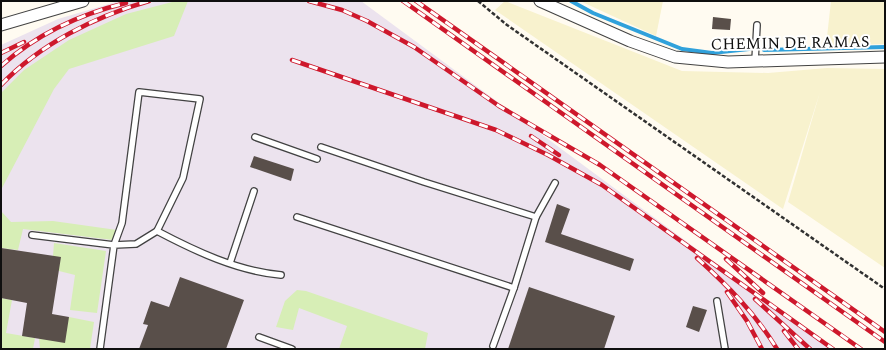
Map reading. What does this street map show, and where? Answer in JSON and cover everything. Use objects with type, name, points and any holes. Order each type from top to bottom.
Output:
[{"type":"street","points":[[1,25],[83,1]]},
{"type":"street","name":"CHEMIN DE RAMAS","points":[[540,1],[630,41],[675,57],[728,62],[885,57]]},
{"type":"lane","points":[[755,61],[757,25]]},
{"type":"lane","points":[[32,235],[114,246],[136,244],[157,230],[183,178],[200,99],[140,92],[122,223],[114,246],[100,349]]},
{"type":"lane","points":[[255,137],[317,159]]},
{"type":"lane","points":[[321,147],[424,182],[536,217]]},
{"type":"lane","points":[[493,346],[514,288],[536,217],[555,183]]},
{"type":"lane","points":[[230,262],[254,191]]},
{"type":"lane","points":[[297,217],[514,288]]},
{"type":"lane","points":[[157,230],[194,250],[261,273],[281,275]]},
{"type":"lane","points":[[717,301],[726,349]]},
{"type":"lane","points":[[259,337],[292,349]]},
{"type":"path","points":[[478,1],[506,25],[885,289]]},
{"type":"shaded area","points":[[119,1],[361,1],[832,349],[1,349],[1,45],[58,19]]},
{"type":"shaded area","points":[[505,1],[682,71],[768,73],[827,68],[885,69],[885,268],[788,202],[820,92],[783,209],[495,10]]},
{"type":"shaded area","points":[[580,1],[663,1],[656,36]]},
{"type":"shaded area","points":[[831,1],[885,1],[885,44],[826,46]]},
{"type":"green space","points":[[176,1],[188,1],[174,36],[69,69],[54,89],[1,190],[1,93],[24,70],[69,40],[126,14]]},
{"type":"green space","points":[[1,211],[11,222],[53,221],[117,230],[113,240],[23,229],[18,250],[1,248]]},
{"type":"green space","points":[[54,243],[106,251],[97,313],[70,310],[75,275],[59,271],[53,256]]},
{"type":"green space","points":[[297,290],[306,291],[428,333],[425,349],[339,349],[347,326],[299,308],[293,330],[276,327],[285,301]]},
{"type":"green space","points":[[1,298],[12,300],[6,333],[35,338],[33,349],[1,349]]},
{"type":"green space","points":[[69,317],[94,322],[90,349],[40,349],[39,339]]},
{"type":"building","points":[[713,17],[731,19],[730,30],[712,29]]},
{"type":"building","points":[[254,156],[294,169],[291,181],[250,167]]},
{"type":"building","points":[[557,204],[570,209],[561,234],[634,259],[630,271],[545,242]]},
{"type":"building","points":[[1,248],[61,257],[52,314],[69,317],[65,343],[22,336],[27,303],[1,298]]},
{"type":"building","points":[[180,277],[244,300],[226,349],[139,349],[148,325],[143,324],[151,301],[169,307]]},
{"type":"building","points":[[529,287],[615,316],[604,349],[508,349]]},
{"type":"building","points":[[693,306],[707,310],[699,332],[686,327]]},
{"type":"waterway","points":[[571,1],[593,13],[682,49],[712,53],[749,49]]},
{"type":"waterway","points":[[764,50],[885,47]]},
{"type":"railway","points":[[1,85],[16,70],[33,57],[70,33],[89,23],[129,7],[149,1]]},
{"type":"railway","points":[[309,1],[342,10],[367,21],[414,47],[499,106],[600,165],[861,349]]},
{"type":"railway","points":[[403,1],[885,342]]},
{"type":"railway","points":[[416,1],[885,332]]},
{"type":"railway","points":[[1,66],[29,44],[44,35],[76,19],[126,3]]},
{"type":"railway","points":[[1,53],[24,42]]},
{"type":"railway","points":[[292,60],[496,130],[548,155],[602,185],[833,349]]},
{"type":"railway","points":[[531,136],[559,155]]},
{"type":"railway","points":[[697,258],[740,300],[760,324],[777,349]]},
{"type":"railway","points":[[726,259],[763,293]]},
{"type":"railway","points":[[727,292],[747,321],[762,349]]},
{"type":"railway","points":[[755,299],[810,349]]},
{"type":"railway","points":[[784,331],[798,349]]}]
